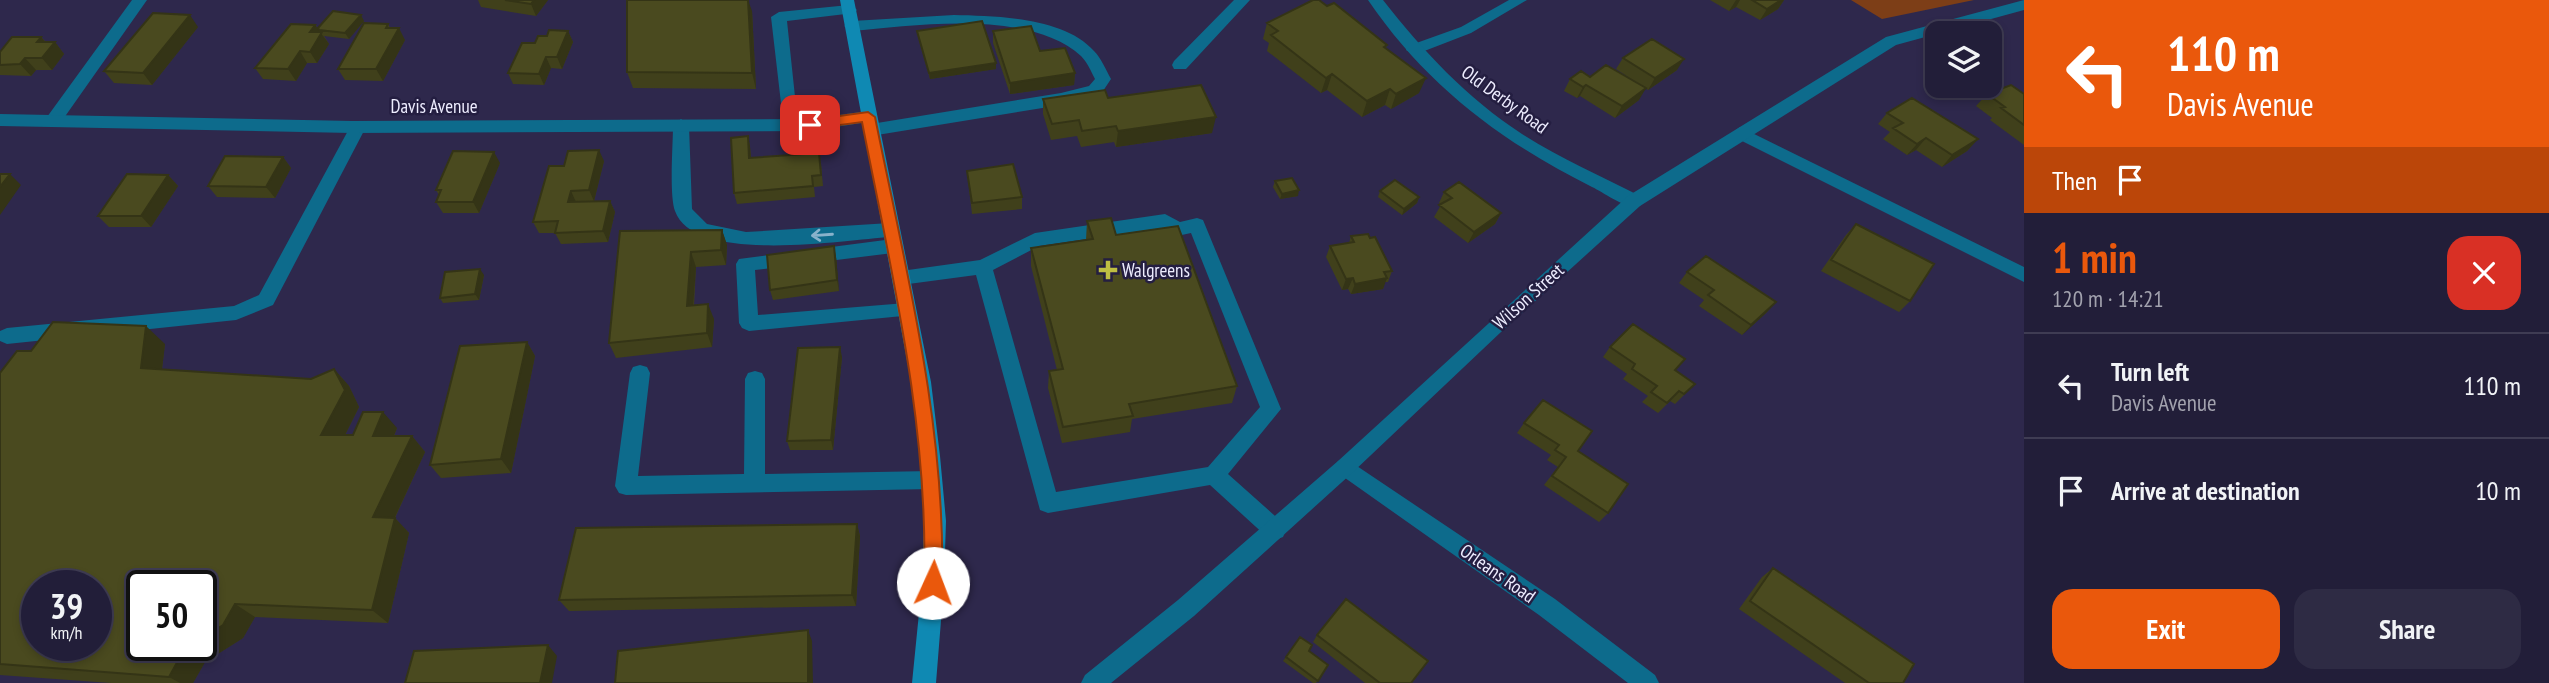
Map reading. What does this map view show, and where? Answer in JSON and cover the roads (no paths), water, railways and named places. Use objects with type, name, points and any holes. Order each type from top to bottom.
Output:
[{"type":"main road","points":[[849,12],[921,382],[932,480],[935,521],[933,583],[924,683]]},
{"type":"street","points":[[52,121],[140,0]]},
{"type":"street","name":"Old Derby Road","points":[[1375,0],[1414,50],[1455,91],[1516,138],[1634,201]]},
{"type":"street","points":[[1414,50],[1466,30],[1520,0]]},
{"type":"street","name":"Wilson Street","points":[[1093,683],[1186,608],[1275,530],[1634,201],[1891,41],[2024,5]]},
{"type":"street","points":[[790,125],[779,17],[849,12]]},
{"type":"street","name":"Davis Avenue","points":[[0,120],[358,127],[869,123],[1060,99],[1095,90],[1103,79],[1099,62],[1084,46],[1047,27],[974,16],[849,12]]},
{"type":"street","points":[[681,125],[685,217],[710,233],[746,239],[891,238]]},
{"type":"street","points":[[7,336],[236,313],[266,300],[358,127]]},
{"type":"street","points":[[1740,133],[2024,275]]},
{"type":"street","points":[[901,278],[983,267],[1035,240],[1165,221],[1177,229]]},
{"type":"street","points":[[983,267],[1048,503],[1214,475],[1270,409],[1197,225],[1177,229],[1160,241]]},
{"type":"street","points":[[891,238],[745,264],[749,323],[906,310]]},
{"type":"street","points":[[1016,252],[1030,260],[1042,258]]},
{"type":"street","points":[[640,373],[626,486],[932,480]]},
{"type":"street","points":[[754,483],[755,379]]},
{"type":"street","name":"Orleans Road","points":[[1345,467],[1547,607],[1647,683]]},
{"type":"street","points":[[1214,475],[1275,530]]},
{"type":"lane","points":[[1180,65],[1243,0]]},
{"type":"place","name":"Walgreens","points":[[1108,270]]}]
